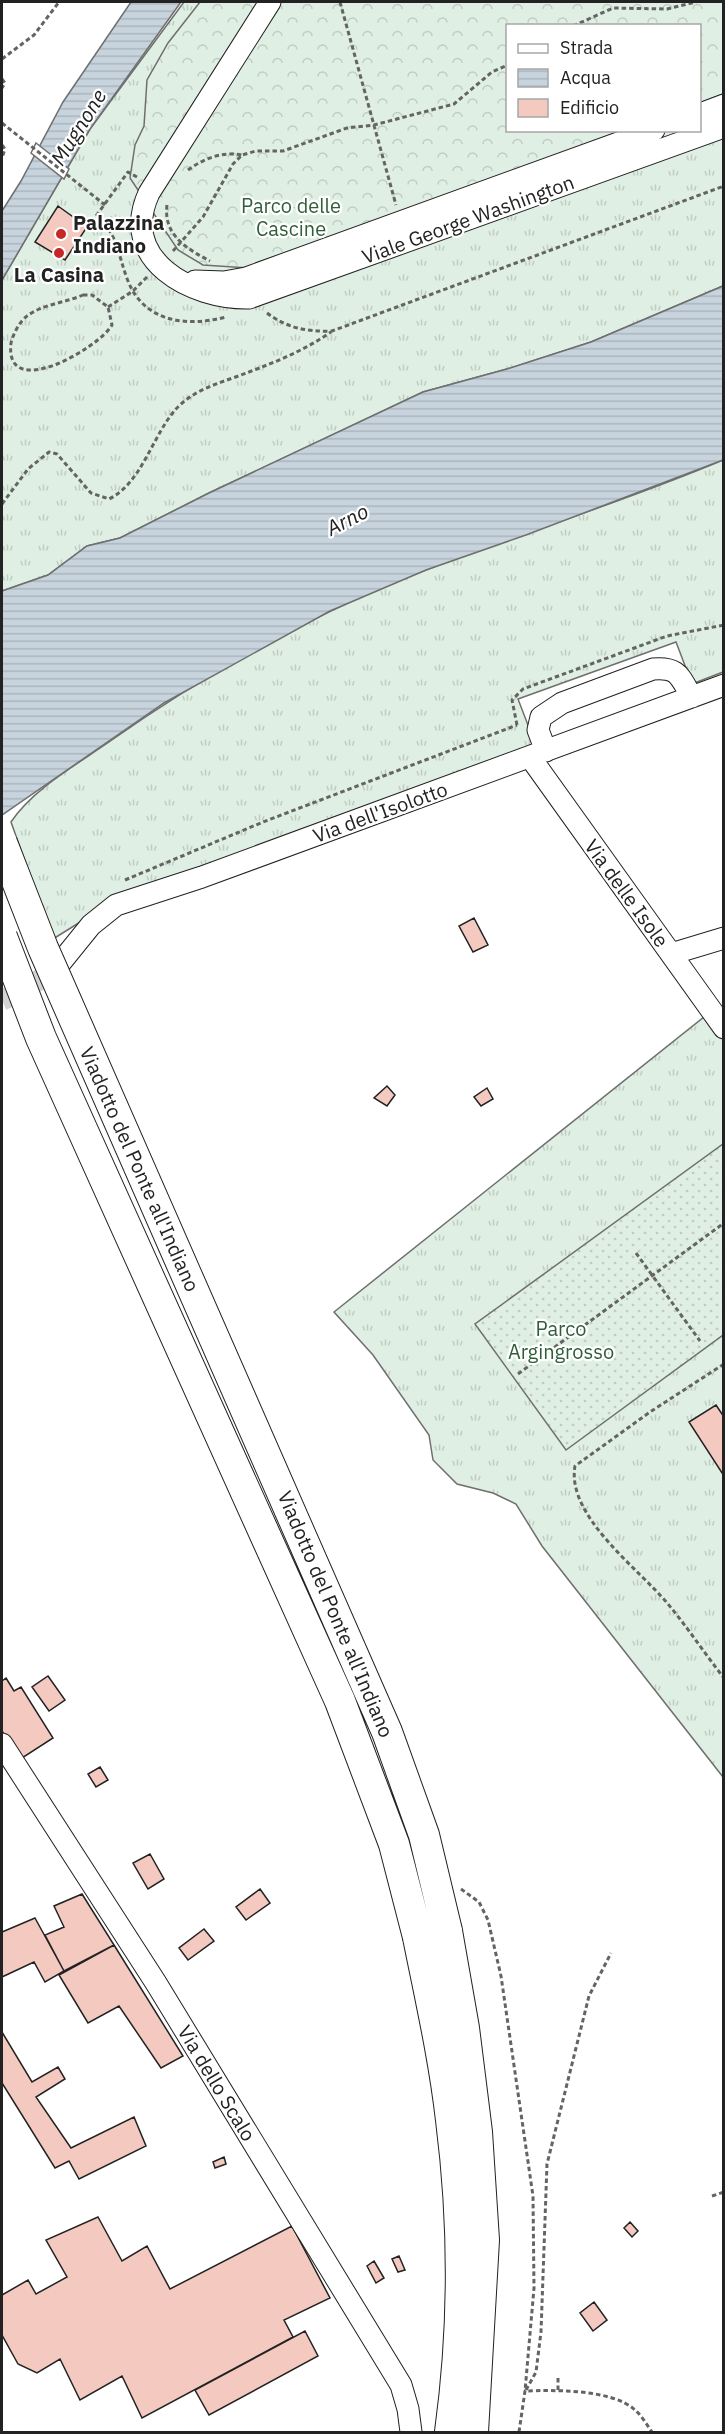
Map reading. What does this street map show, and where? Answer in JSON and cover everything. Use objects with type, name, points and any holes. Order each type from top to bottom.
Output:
[{"type":"highway","name":"Viadotto del Ponte all'Indiano","points":[[2,843],[48,958],[387,1732],[424,1835],[447,1930],[464,2028],[477,2132],[484,2240],[473,2433]]},
{"type":"highway","name":"Viadotto del Ponte all'Indiano","points":[[2,938],[41,1038],[340,1701],[394,1844],[418,1937],[439,2038],[456,2170],[460,2241],[458,2338],[450,2433]]},
{"type":"street","points":[[270,2],[149,193],[142,209],[141,230],[148,252],[159,265],[176,278],[208,288],[234,281],[648,132]]},
{"type":"street","points":[[701,113],[723,105]]},
{"type":"street","name":"Viale George Washington","points":[[208,288],[249,298],[723,127]]},
{"type":"street","points":[[538,754],[538,730],[541,717],[562,703],[653,669],[669,668],[677,672],[692,697]]},
{"type":"street","name":"Via dell'Isolotto","points":[[57,967],[91,925],[116,905],[202,877],[723,685]]},
{"type":"street","name":"Via delle Isole","points":[[538,754],[723,1028]]},
{"type":"street","points":[[671,954],[723,938]]},
{"type":"street","name":"Via dello Scalo","points":[[2,1744],[156,1983],[400,2385],[408,2409],[411,2433]]},
{"type":"path","points":[[2,59],[34,35],[59,2]]},
{"type":"path","points":[[340,2],[401,222]]},
{"type":"path","points":[[577,24],[613,8],[667,9],[696,2]]},
{"type":"path","points":[[181,242],[203,217],[233,164],[242,155],[256,150],[283,152],[341,130],[454,104],[492,72],[506,65]]},
{"type":"path","points":[[2,79],[5,83],[2,88]]},
{"type":"path","points":[[2,123],[104,204]]},
{"type":"path","points":[[2,145],[6,149],[2,158]]},
{"type":"path","points":[[188,161],[182,171],[211,156],[232,153],[242,155]]},
{"type":"path","points":[[96,216],[128,172]]},
{"type":"path","points":[[2,504],[28,470],[49,452],[57,454],[91,493],[108,499],[119,494],[128,485],[164,424],[192,394],[306,349],[332,331],[723,186]]},
{"type":"path","points":[[168,203],[169,229],[181,242],[217,266],[234,281]]},
{"type":"path","points":[[108,307],[133,291]]},
{"type":"path","points":[[92,294],[108,307],[112,325],[106,336],[72,358],[52,367],[38,370],[25,369],[16,363],[11,352],[12,339],[25,317],[35,311],[92,294]]},
{"type":"path","points":[[260,308],[290,326],[313,332],[332,331]]},
{"type":"path","points":[[115,884],[263,822],[517,725]]},
{"type":"path","points":[[518,1374],[723,1222]]},
{"type":"path","points":[[636,1252],[700,1341]]},
{"type":"path","points":[[723,1364],[650,1412],[575,1466],[574,1474],[578,1496],[593,1523],[668,1603],[723,1678]]},
{"type":"path","points":[[454,1884],[478,1902],[488,1920],[501,1977],[532,2196],[534,2288],[519,2433]]},
{"type":"path","points":[[525,2391],[536,2372],[541,2332],[547,2164],[589,1996],[611,1953]]},
{"type":"path","points":[[712,2196],[723,2192]]},
{"type":"path","points":[[558,2375],[558,2390]]},
{"type":"path","points":[[525,2391],[558,2390],[621,2400],[636,2410],[652,2433]]},
{"type":"green space","name":"Parco delle Cascine","points":[[184,2],[723,2],[723,286],[591,342],[507,369],[423,392],[209,493],[120,538],[87,546],[48,575],[2,591],[2,280],[90,129]]},
{"type":"green space","points":[[200,2],[723,2],[723,94],[701,103],[701,24],[506,24],[506,132],[621,132],[249,268],[203,265],[178,250],[130,178],[135,145],[144,126],[147,80],[168,43]]},
{"type":"green space","points":[[723,460],[723,672],[692,684],[676,642],[518,699],[536,746],[114,901],[53,939],[11,822],[31,799],[56,778],[222,669],[344,605],[426,570],[650,489]]},
{"type":"green space","name":"Parco Argingrosso","points":[[719,1005],[724,1012],[723,1777],[542,1546],[516,1504],[493,1493],[457,1484],[433,1460],[429,1435],[373,1355],[334,1312]]},
{"type":"green space","points":[[723,1144],[723,1335],[566,1450],[475,1324]]},
{"type":"water","name":"Mugnone","points":[[131,2],[181,2],[90,129],[2,280],[2,211],[21,181],[63,102]]},
{"type":"water","name":"Arno","points":[[723,286],[723,460],[526,535],[426,570],[330,611],[164,703],[2,815],[2,591],[48,575],[87,546],[120,538],[209,493],[423,392],[507,369],[591,342]]},
{"type":"pier","points":[[36,143],[69,169],[64,179],[31,153]]},
{"type":"building","name":"Palazzina Indiano","points":[[58,206],[87,227],[65,260],[35,242]]},
{"type":"building","points":[[474,918],[488,945],[473,952],[459,926]]},
{"type":"building","points":[[387,1086],[395,1095],[387,1106],[374,1098]]},
{"type":"building","points":[[487,1088],[493,1099],[481,1106],[474,1097]]},
{"type":"building","points":[[716,1405],[724,1417],[724,1476],[689,1422]]},
{"type":"building","points":[[48,1676],[65,1700],[49,1711],[32,1687]]},
{"type":"building","points":[[6,1678],[14,1691],[21,1687],[53,1738],[19,1760],[2,1731],[2,1681]]},
{"type":"building","points":[[100,1767],[108,1780],[96,1787],[88,1774]]},
{"type":"building","points":[[150,1854],[164,1879],[148,1889],[133,1863]]},
{"type":"building","points":[[260,1889],[270,1903],[246,1920],[236,1907]]},
{"type":"building","points":[[82,1894],[114,1945],[64,1971],[45,1935],[64,1927],[54,1906]]},
{"type":"building","points":[[35,1918],[64,1971],[45,1982],[34,1962],[2,1977],[2,1932]]},
{"type":"building","points":[[204,1929],[214,1941],[188,1960],[179,1948]]},
{"type":"building","points":[[114,1945],[183,2056],[161,2068],[119,2006],[88,2023],[59,1975]]},
{"type":"building","points":[[2,2032],[32,2082],[58,2067],[65,2079],[36,2097],[71,2148],[134,2117],[146,2146],[79,2179],[69,2161],[55,2168],[2,2083]]},
{"type":"building","points":[[224,2157],[226,2164],[215,2168],[213,2162]]},
{"type":"building","points":[[98,2217],[122,2261],[147,2246],[170,2289],[292,2226],[330,2298],[284,2320],[293,2337],[142,2418],[122,2376],[80,2400],[60,2359],[37,2373],[18,2364],[2,2335],[2,2295],[28,2280],[36,2294],[67,2277],[46,2240]]},
{"type":"building","points":[[630,2222],[638,2231],[632,2237],[624,2228]]},
{"type":"building","points":[[399,2256],[405,2270],[398,2272],[392,2259]]},
{"type":"building","points":[[374,2261],[384,2278],[376,2283],[367,2266]]},
{"type":"building","points":[[594,2302],[607,2320],[593,2331],[580,2313]]},
{"type":"building","points":[[305,2331],[318,2356],[209,2415],[195,2390]]},
{"type":"tunnel","points":[[2,1000],[25,990],[57,967]]},
{"type":"place","name":"Palazzina Indiano","points":[[61,234]]},
{"type":"place","name":"La Casina","points":[[59,253]]}]
